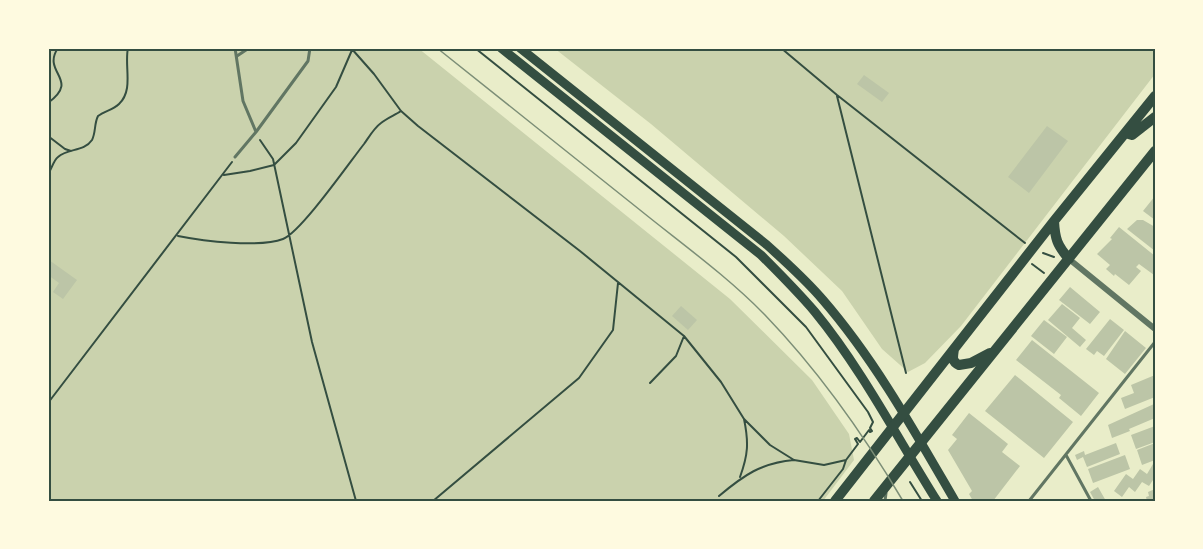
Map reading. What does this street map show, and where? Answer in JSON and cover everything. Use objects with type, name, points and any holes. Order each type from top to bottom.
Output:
[{"type":"highway","points":[[835,501],[1054,220],[1155,96]]},
{"type":"highway","points":[[1125,133],[1132,135],[1155,117]]},
{"type":"highway","points":[[874,501],[1155,151]]},
{"type":"highway","points":[[1054,220],[1055,236],[1059,247],[1069,259]]},
{"type":"highway","points":[[954,348],[954,362],[960,365],[971,363],[995,350]]},
{"type":"main road","points":[[501,48],[761,255],[816,314],[850,362],[937,501]]},
{"type":"main road","points":[[520,48],[758,238],[796,271],[823,299],[904,414],[955,501]]},
{"type":"street","points":[[1069,259],[1155,329]]},
{"type":"lane","points":[[236,48],[243,101],[256,132]]},
{"type":"lane","points":[[237,56],[249,48]]},
{"type":"lane","points":[[236,157],[308,61],[310,48]]},
{"type":"lane","points":[[1029,501],[1155,342]]},
{"type":"lane","points":[[1066,454],[1091,501]]},
{"type":"lane","points":[[885,501],[887,485]]},
{"type":"path","points":[[48,103],[57,97],[63,88],[54,58],[58,48]]},
{"type":"path","points":[[48,174],[56,158],[89,143],[94,137],[98,117],[117,106],[125,96],[128,77],[126,63],[128,48]]},
{"type":"path","points":[[475,48],[736,257],[806,327],[873,422],[870,428],[872,431],[869,430],[860,442],[857,438],[855,439],[858,444],[846,460],[843,469],[818,501]]},
{"type":"path","points":[[781,48],[837,95],[1026,243]]},
{"type":"path","points":[[224,175],[274,165],[296,143],[336,87],[351,49],[375,74],[401,111],[684,336],[721,382],[744,419],[770,445],[794,460]]},
{"type":"path","points":[[837,95],[906,373]]},
{"type":"path","points":[[177,236],[207,242],[282,240],[296,229],[317,204],[380,123],[401,111]]},
{"type":"path","points":[[256,132],[273,159],[312,342],[356,501]]},
{"type":"path","points":[[48,136],[71,151]]},
{"type":"path","points":[[48,403],[236,157]]},
{"type":"path","points":[[1039,252],[1057,258]]},
{"type":"path","points":[[1031,263],[1044,273]]},
{"type":"path","points":[[433,501],[579,378],[613,330],[618,283]]},
{"type":"path","points":[[650,383],[676,356],[684,336]]},
{"type":"path","points":[[739,478],[746,460],[748,442],[744,419]]},
{"type":"path","points":[[719,496],[739,478],[765,465],[794,460],[824,465],[846,460]]},
{"type":"path","points":[[910,482],[922,501]]},
{"type":"green space","points":[[48,48],[418,48],[730,299],[812,380],[849,434],[854,460],[823,501],[48,501]]},
{"type":"green space","points":[[554,48],[1155,48],[1155,74],[961,326],[925,363],[908,372],[882,349],[842,291],[784,236],[651,124]]},
{"type":"building","points":[[864,75],[889,93],[882,102],[857,84]]},
{"type":"building","points":[[1047,126],[1068,141],[1029,193],[1008,177]]},
{"type":"building","points":[[1155,196],[1155,220],[1143,211]]},
{"type":"building","points":[[1137,220],[1143,220],[1155,227],[1155,251],[1127,229]]},
{"type":"building","points":[[1119,227],[1155,256],[1154,275],[1139,264],[1136,267],[1141,271],[1129,285],[1106,269],[1110,265],[1097,254],[1112,239],[1110,238]]},
{"type":"building","points":[[49,260],[77,280],[63,299],[53,292],[59,283],[48,275]]},
{"type":"building","points":[[1070,287],[1100,312],[1090,324],[1059,300]]},
{"type":"building","points":[[1062,304],[1080,318],[1072,328],[1086,340],[1080,347],[1048,320]]},
{"type":"building","points":[[681,306],[697,320],[688,330],[672,316]]},
{"type":"building","points":[[1110,319],[1124,330],[1104,356],[1097,351],[1094,355],[1086,349]]},
{"type":"building","points":[[1044,320],[1067,337],[1054,354],[1031,336]]},
{"type":"building","points":[[1125,331],[1146,348],[1125,374],[1106,359]]},
{"type":"building","points":[[1032,340],[1099,393],[1081,416],[1059,398],[1061,395],[1016,360]]},
{"type":"building","points":[[1015,375],[1073,422],[1044,458],[985,411]]},
{"type":"building","points":[[1155,375],[1155,397],[1125,409],[1121,398],[1134,393],[1131,385]]},
{"type":"building","points":[[1154,404],[1155,418],[1112,438],[1108,425]]},
{"type":"building","points":[[969,413],[1008,444],[1002,452],[1020,466],[993,501],[973,501],[969,494],[972,491],[948,450],[957,439],[952,435]]},
{"type":"building","points":[[1155,426],[1155,442],[1136,449],[1131,435]]},
{"type":"building","points":[[1116,443],[1120,454],[1087,467],[1083,457],[1077,460],[1075,455],[1084,451],[1085,455]]},
{"type":"building","points":[[1155,443],[1155,460],[1142,465],[1137,450]]},
{"type":"building","points":[[1125,455],[1130,469],[1093,483],[1088,469]]},
{"type":"building","points":[[1153,464],[1155,477],[1149,486],[1142,482],[1135,492],[1129,487],[1122,497],[1114,491],[1126,474],[1133,479],[1140,469],[1147,474]]},
{"type":"building","points":[[1098,487],[1106,501],[1095,501],[1090,492]]},
{"type":"building","points":[[1155,489],[1155,501],[1147,501],[1148,492]]},
{"type":"tram line","points":[[437,48],[704,261],[765,315],[822,381],[856,428],[903,501]]}]
